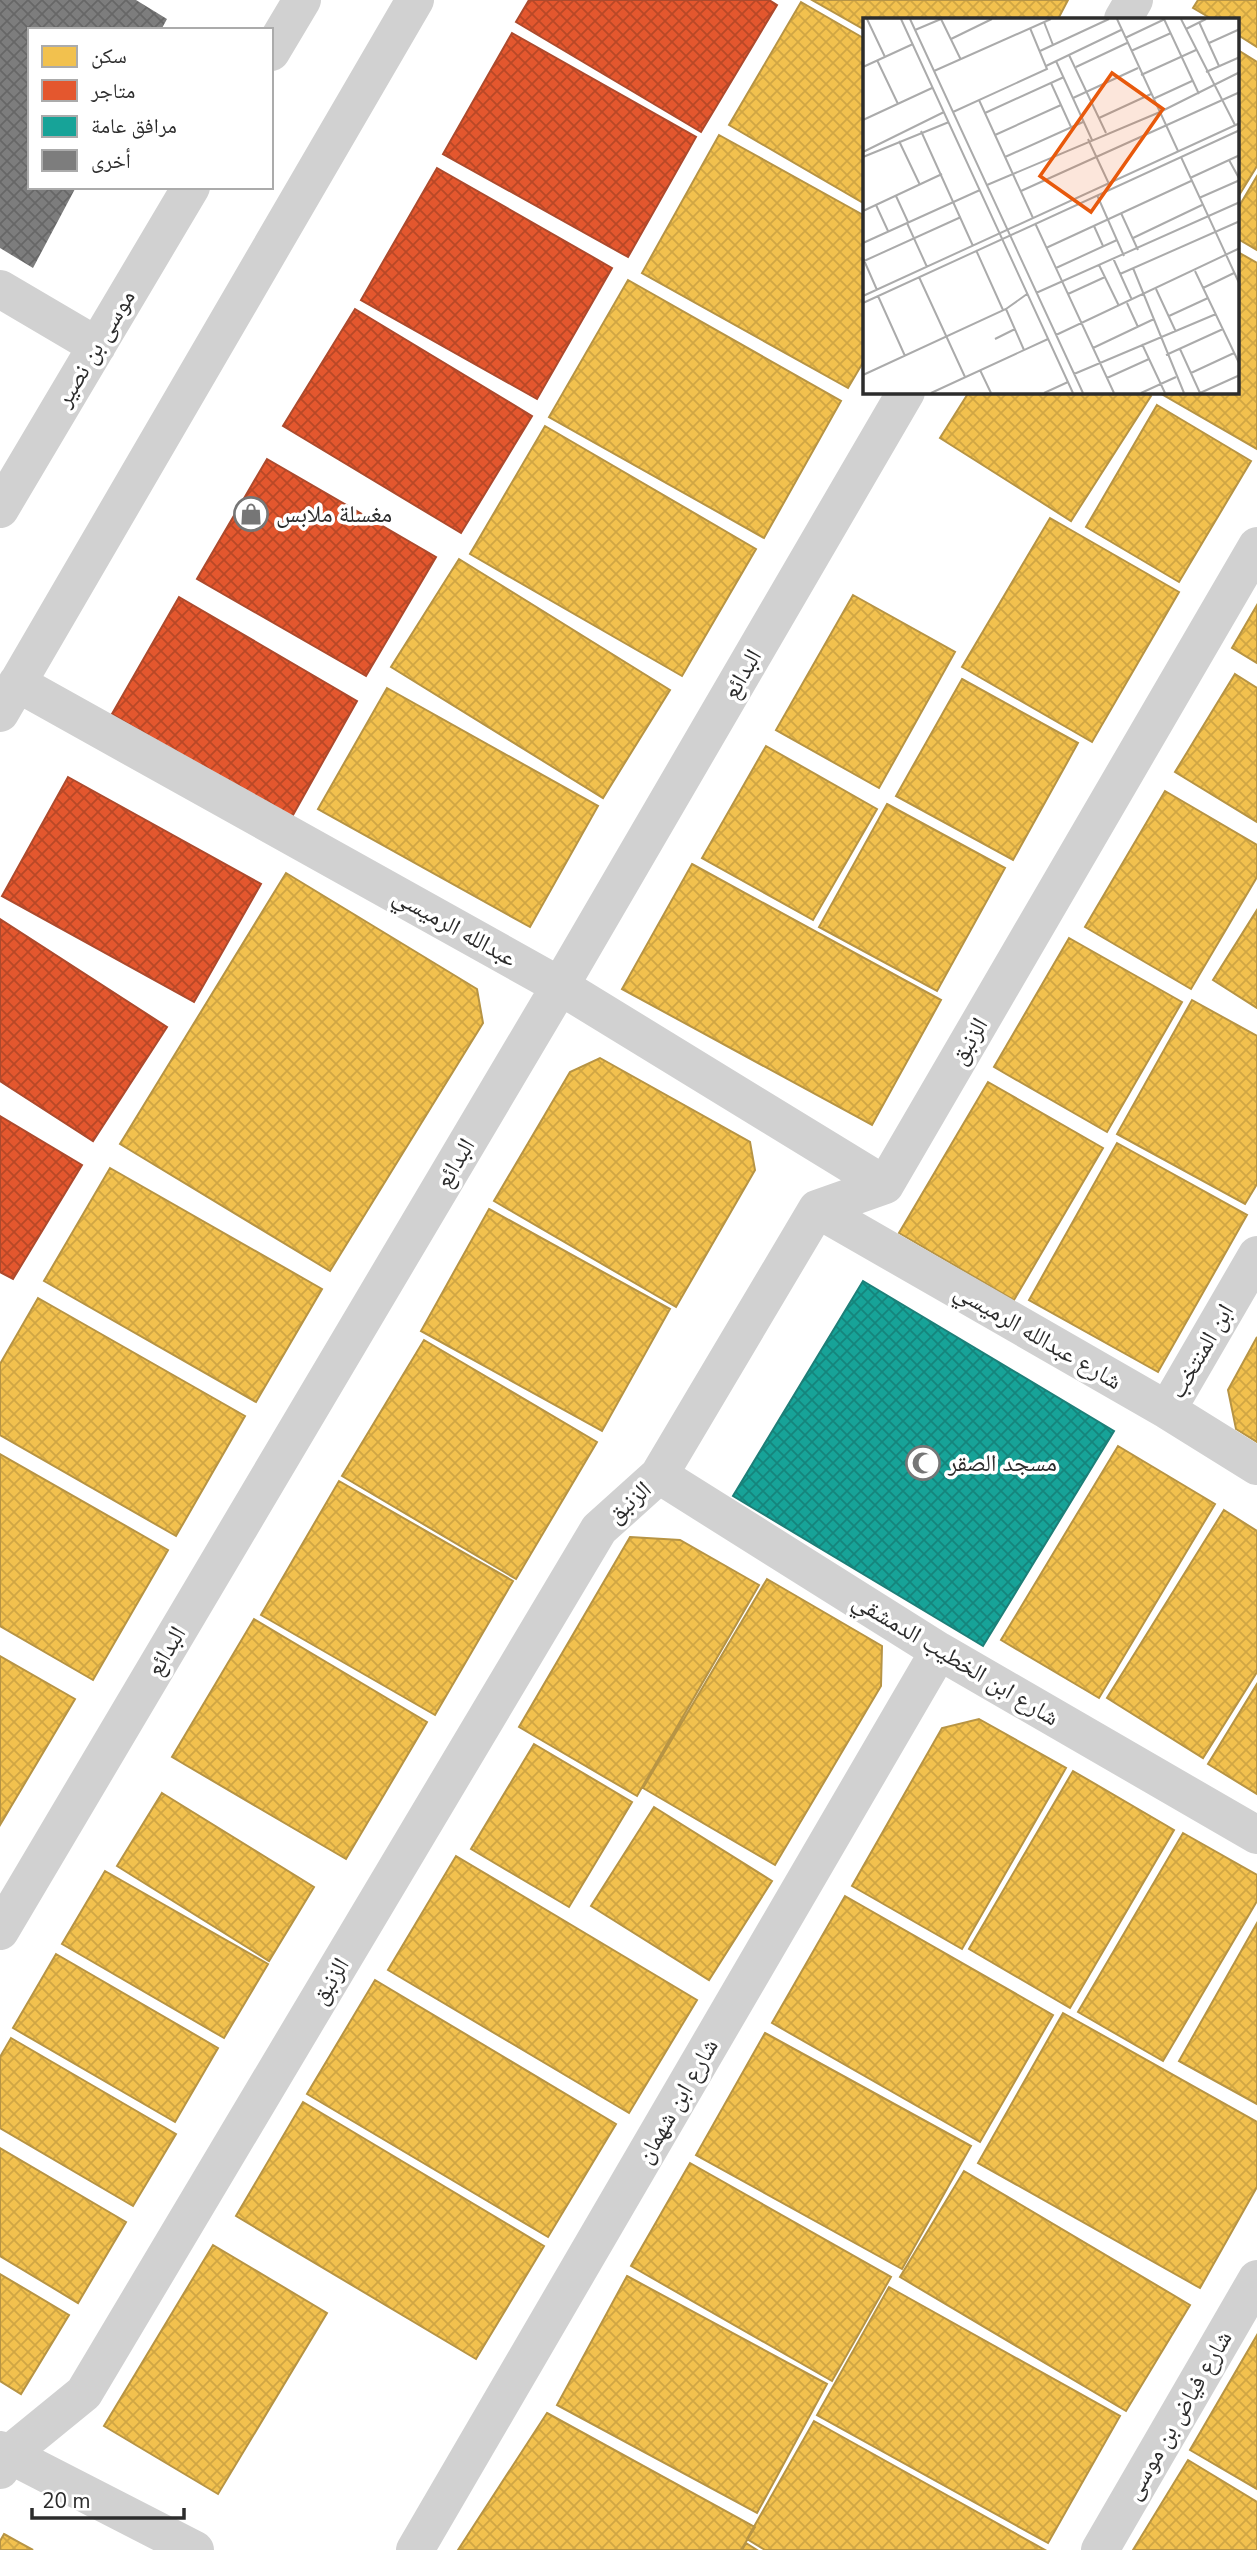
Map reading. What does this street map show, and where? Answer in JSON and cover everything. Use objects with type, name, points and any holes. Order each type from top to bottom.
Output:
[{"type":"street","points":[[273,49],[302,0]]},
{"type":"street","points":[[9,698],[415,0]]},
{"type":"street","points":[[1123,18],[1134,0]]},
{"type":"street","name":"موسى بن نصير","points":[[0,509],[190,189]]},
{"type":"street","points":[[0,289],[97,346]]},
{"type":"street","name":"البدائع","points":[[0,1931],[560,986],[905,394]]},
{"type":"street","name":"الزنبق","points":[[886,1185],[1257,546]]},
{"type":"street","name":"عبدالله الرميسي","points":[[9,698],[560,986],[886,1185]]},
{"type":"street","points":[[817,1209],[886,1185]]},
{"type":"street","name":"الزنبق","points":[[3,2458],[84,2393],[599,1529],[659,1475],[817,1209]]},
{"type":"street","name":"شارع عبدالله الرميسي","points":[[817,1209],[1167,1410],[1257,1466]]},
{"type":"street","name":"ابن المنتخب","points":[[1167,1410],[1257,1255]]},
{"type":"street","name":"شارع ابن الخطيب الدمشقي","points":[[659,1475],[939,1651],[1257,1835]]},
{"type":"street","name":"شارع ابن شهمان","points":[[415,2550],[939,1651]]},
{"type":"street","name":"شارع فياض بن موسى","points":[[1100,2550],[1257,2279]]},
{"type":"street","points":[[3,2458],[195,2550]]},
{"type":"building: سكن","points":[[812,0],[1068,0],[1059,18],[863,18],[863,29]]},
{"type":"building: سكن","points":[[1198,0],[1257,0],[1257,47],[1240,36],[1240,18],[1210,18],[1193,8]]},
{"type":"building: سكن","points":[[801,2],[863,38],[863,203],[729,125]]},
{"type":"building: سكن","points":[[1240,51],[1257,62],[1257,166],[1240,194]]},
{"type":"building: سكن","points":[[719,135],[863,215],[863,362],[848,388],[642,273]]},
{"type":"building: سكن","points":[[1257,176],[1257,250],[1240,240],[1240,205]]},
{"type":"building: سكن","points":[[1240,253],[1257,263],[1257,449],[1161,394],[1240,394]]},
{"type":"building: سكن","points":[[628,280],[841,401],[764,538],[549,417]]},
{"type":"building: سكن","points":[[968,394],[1151,396],[1071,521],[940,438]]},
{"type":"building: سكن","points":[[1157,405],[1251,461],[1179,582],[1086,527]]},
{"type":"building: سكن","points":[[545,426],[756,549],[682,676],[470,554]]},
{"type":"building: سكن","points":[[1050,518],[1179,592],[1092,742],[962,667]]},
{"type":"building: سكن","points":[[459,559],[670,690],[603,798],[391,667]]},
{"type":"building: سكن","points":[[853,595],[955,652],[879,788],[776,730]]},
{"type":"building: سكن","points":[[1257,605],[1257,663],[1232,648]]},
{"type":"building: سكن","points":[[1235,674],[1257,688],[1257,822],[1175,772]]},
{"type":"building: سكن","points":[[962,679],[1078,743],[1013,860],[896,796]]},
{"type":"building: سكن","points":[[387,688],[598,806],[530,927],[318,809]]},
{"type":"building: سكن","points":[[766,746],[877,809],[813,920],[702,858]]},
{"type":"building: سكن","points":[[1165,791],[1257,845],[1257,877],[1191,989],[1085,927]]},
{"type":"building: سكن","points":[[887,804],[1005,868],[937,991],[819,927]]},
{"type":"building: سكن","points":[[692,864],[941,1000],[872,1125],[622,989]]},
{"type":"building: سكن","points":[[286,873],[477,989],[483,1023],[330,1271],[120,1144]]},
{"type":"building: سكن","points":[[1257,910],[1257,1008],[1213,980]]},
{"type":"building: سكن","points":[[1069,938],[1182,1002],[1107,1132],[994,1067]]},
{"type":"building: سكن","points":[[1192,1000],[1257,1036],[1257,1184],[1245,1204],[1117,1134]]},
{"type":"building: سكن","points":[[600,1058],[750,1142],[755,1170],[676,1307],[494,1201],[570,1072]]},
{"type":"building: سكن","points":[[988,1082],[1103,1148],[1014,1300],[899,1233]]},
{"type":"building: سكن","points":[[1117,1143],[1247,1215],[1158,1372],[1029,1300]]},
{"type":"building: سكن","points":[[110,1168],[322,1289],[256,1402],[44,1281]]},
{"type":"building: سكن","points":[[489,1209],[670,1309],[602,1431],[421,1331]]},
{"type":"building: سكن","points":[[38,1298],[245,1416],[176,1536],[0,1435],[0,1364]]},
{"type":"building: سكن","points":[[1257,1337],[1257,1442],[1236,1429],[1228,1390]]},
{"type":"building: سكن","points":[[424,1340],[597,1442],[516,1579],[342,1476]]},
{"type":"building: سكن","points":[[1118,1446],[1215,1504],[1099,1698],[1001,1640]]},
{"type":"building: سكن","points":[[0,1454],[168,1550],[93,1680],[0,1626]]},
{"type":"building: سكن","points":[[339,1481],[513,1581],[435,1715],[261,1615]]},
{"type":"building: سكن","points":[[1224,1510],[1257,1531],[1257,1672],[1203,1758],[1107,1698]]},
{"type":"building: سكن","points":[[630,1537],[680,1540],[759,1585],[637,1796],[519,1727]]},
{"type":"building: سكن","points":[[767,1579],[882,1646],[881,1686],[775,1865],[643,1788]]},
{"type":"building: سكن","points":[[254,1619],[427,1722],[346,1859],[172,1757]]},
{"type":"building: سكن","points":[[0,1656],[75,1699],[0,1825]]},
{"type":"building: سكن","points":[[1257,1684],[1257,1794],[1208,1764]]},
{"type":"building: سكن","points":[[979,1719],[1066,1768],[962,1949],[852,1886],[942,1728]]},
{"type":"building: سكن","points":[[534,1744],[632,1802],[569,1907],[471,1849]]},
{"type":"building: سكن","points":[[1073,1771],[1174,1830],[1070,2008],[969,1949]]},
{"type":"building: سكن","points":[[162,1793],[314,1887],[269,1961],[117,1866]]},
{"type":"building: سكن","points":[[654,1807],[772,1881],[709,1980],[591,1906]]},
{"type":"building: سكن","points":[[1183,1833],[1257,1875],[1257,1901],[1163,2061],[1078,2012]]},
{"type":"building: سكن","points":[[456,1856],[697,2000],[629,2113],[388,1970]]},
{"type":"building: سكن","points":[[105,1871],[268,1964],[224,2038],[62,1944]]},
{"type":"building: سكن","points":[[845,1896],[1053,2015],[980,2142],[772,2023]]},
{"type":"building: سكن","points":[[1257,1923],[1257,2104],[1179,2061]]},
{"type":"building: سكن","points":[[56,1954],[218,2048],[175,2122],[13,2028]]},
{"type":"building: سكن","points":[[375,1980],[616,2124],[548,2237],[307,2094]]},
{"type":"building: سكن","points":[[1063,2013],[1257,2122],[1257,2187],[1200,2288],[978,2163]]},
{"type":"building: سكن","points":[[765,2033],[971,2146],[902,2269],[696,2155]]},
{"type":"building: سكن","points":[[11,2038],[176,2134],[133,2206],[0,2128],[0,2057]]},
{"type":"building: سكن","points":[[303,2102],[544,2246],[476,2359],[236,2216]]},
{"type":"building: سكن","points":[[0,2148],[126,2222],[78,2303],[0,2256]]},
{"type":"building: سكن","points":[[690,2163],[891,2277],[832,2381],[631,2266]]},
{"type":"building: سكن","points":[[964,2171],[1190,2305],[1126,2411],[900,2277]]},
{"type":"building: سكن","points":[[213,2245],[327,2313],[218,2494],[104,2426]]},
{"type":"building: سكن","points":[[0,2274],[69,2315],[21,2394],[0,2381]]},
{"type":"building: سكن","points":[[627,2276],[827,2384],[757,2513],[557,2405]]},
{"type":"building: سكن","points":[[889,2287],[1120,2416],[1048,2543],[817,2415]]},
{"type":"building: سكن","points":[[1257,2335],[1257,2489],[1190,2450]]},
{"type":"building: سكن","points":[[547,2413],[755,2527],[741,2550],[458,2550]]},
{"type":"building: سكن","points":[[814,2421],[1045,2550],[765,2550],[747,2539]]},
{"type":"building: سكن","points":[[1188,2460],[1257,2502],[1257,2550],[1133,2550]]},
{"type":"building: سكن","points":[[4,2534],[33,2550],[0,2550],[0,2541]]},
{"type":"building: سكن","points":[[746,2543],[757,2550],[742,2550]]},
{"type":"building: متاجر","points":[[529,0],[769,0],[777,5],[701,132],[516,22]]},
{"type":"building: متاجر","points":[[512,33],[696,137],[628,257],[443,154]]},
{"type":"building: متاجر","points":[[437,168],[612,268],[537,399],[361,300]]},
{"type":"building: متاجر","points":[[355,309],[532,416],[461,533],[283,426]]},
{"type":"building: متاجر","points":[[267,459],[436,557],[366,676],[197,579]]},
{"type":"building: متاجر","points":[[179,597],[357,701],[289,822],[112,714]]},
{"type":"building: متاجر","points":[[68,777],[261,884],[194,1002],[2,896]]},
{"type":"building: متاجر","points":[[0,919],[167,1027],[93,1141],[0,1081]]},
{"type":"building: متاجر","points":[[0,1116],[82,1165],[13,1279],[0,1272]]},
{"type":"building: مرافق عامة","name":"مسجد الصقر","points":[[863,1281],[1114,1431],[983,1646],[733,1496]]},
{"type":"building: أخرى","points":[[0,0],[136,0],[167,19],[162,28],[28,28],[28,189],[75,189],[33,268],[0,248]]},
{"type":"place","name":"مغسلة ملابس","points":[[251,514]]},
{"type":"place","name":"مسجد الصقر","points":[[923,1463]]}]
